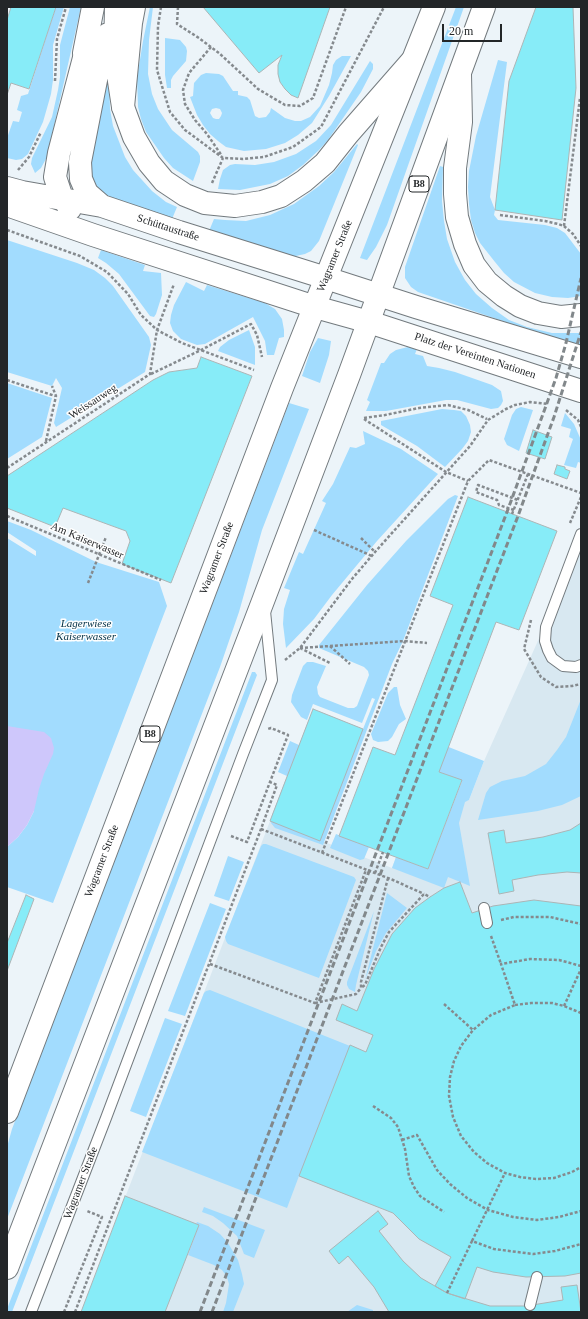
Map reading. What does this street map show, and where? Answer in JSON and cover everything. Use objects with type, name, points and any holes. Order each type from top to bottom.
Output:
[{"type":"main road","points":[[84,53],[93,7]]},
{"type":"main road","points":[[93,235],[74,216],[58,196],[55,177],[59,153],[84,53],[98,7]]},
{"type":"main road","points":[[116,7],[114,55],[123,106],[134,137],[149,163],[164,181],[184,195],[205,203],[235,206],[262,202],[281,196],[304,181],[325,163],[413,59]]},
{"type":"main road","points":[[102,206],[87,193],[81,179],[80,162],[96,75],[116,7]]},
{"type":"main road","points":[[123,106],[131,23],[134,7]]},
{"type":"main road","name":"Wagramer Straße","points":[[7,1112],[203,594],[326,278],[434,7]]},
{"type":"main road","name":"Wagramer Straße","points":[[7,1268],[264,601],[379,295],[484,7]]},
{"type":"main road","points":[[460,74],[461,122],[455,168],[455,194],[458,217],[465,244],[474,265],[487,282],[504,296],[520,306],[561,317],[581,316]]},
{"type":"main road","points":[[14,193],[41,184],[50,174],[59,153]]},
{"type":"main road","points":[[14,193],[37,206],[58,196],[73,176],[80,162]]},
{"type":"main road","points":[[14,193],[93,235],[315,307]]},
{"type":"main road","name":"Schüttaustraße","points":[[58,196],[102,206],[379,295]]},
{"type":"main road","points":[[379,295],[581,357]]},
{"type":"main road","name":"Platz der Vereinten Nationen","points":[[315,307],[369,322],[581,391]]},
{"type":"lane","points":[[581,534],[546,627],[545,640],[552,658],[563,666],[576,667],[581,665]]},
{"type":"lane","name":"Wagramer Straße","points":[[31,1312],[272,680],[264,601]]},
{"type":"lane","points":[[484,908],[487,923]]},
{"type":"lane","points":[[530,1305],[537,1276]]},
{"type":"path","points":[[54,83],[56,39],[66,7]]},
{"type":"path","points":[[161,7],[158,26],[157,70],[170,112],[185,130],[223,158],[264,157],[293,147],[322,127],[384,7]]},
{"type":"path","points":[[178,7],[177,24],[211,47],[258,89],[285,105],[300,106],[313,98],[346,7]]},
{"type":"path","points":[[211,47],[189,73],[183,90],[185,104],[223,158]]},
{"type":"path","points":[[564,226],[580,98]]},
{"type":"path","points":[[14,193],[18,169],[29,157],[42,130]]},
{"type":"path","points":[[210,186],[223,158]]},
{"type":"path","points":[[500,215],[545,220],[564,226],[573,234],[581,246]]},
{"type":"path","points":[[7,230],[80,256],[107,272],[128,294],[141,315],[157,330],[182,343],[254,370]]},
{"type":"path","points":[[150,374],[157,330],[176,278]]},
{"type":"path","name":"Weissauweg","points":[[7,468],[150,374],[251,324],[257,335],[262,357]]},
{"type":"path","points":[[7,380],[56,396]]},
{"type":"path","points":[[46,442],[56,396],[52,386]]},
{"type":"path","points":[[282,662],[300,648],[352,579],[470,446],[488,420],[515,405],[530,402],[554,405]]},
{"type":"path","points":[[468,481],[446,472],[381,431],[364,418],[419,408],[448,405],[468,410],[488,420]]},
{"type":"path","points":[[561,408],[568,410],[578,420],[581,427]]},
{"type":"path","points":[[322,853],[468,481],[490,460],[581,493]]},
{"type":"path","points":[[512,514],[528,474]]},
{"type":"path","points":[[514,510],[499,505],[497,500],[476,492],[478,485],[518,500]]},
{"type":"path","name":"Am Kaiserwasser","points":[[7,516],[161,580]]},
{"type":"path","points":[[314,530],[372,556]]},
{"type":"path","points":[[88,583],[106,537]]},
{"type":"path","points":[[361,538],[375,552]]},
{"type":"path","points":[[300,648],[405,641],[427,643]]},
{"type":"path","points":[[330,646],[350,664]]},
{"type":"path","points":[[300,648],[330,663]]},
{"type":"path","points":[[231,836],[248,842],[288,735],[272,728],[267,730]]},
{"type":"path","points":[[76,1312],[261,829],[277,784],[270,782]]},
{"type":"path","points":[[261,829],[388,878],[430,897]]},
{"type":"path","points":[[375,873],[383,852]]},
{"type":"path","points":[[315,1003],[366,870]]},
{"type":"path","points":[[361,988],[361,982],[388,878]]},
{"type":"path","points":[[210,964],[315,1003],[356,994],[365,985],[389,932],[424,894]]},
{"type":"path","points":[[515,1005],[487,923],[514,917],[550,917],[581,924]]},
{"type":"path","points":[[501,964],[530,958],[559,960],[581,968],[564,1006]]},
{"type":"path","points":[[581,1013],[552,1003],[531,1002],[515,1005],[491,1015],[473,1030],[461,1046],[454,1061],[450,1077],[449,1096],[453,1117],[461,1136],[474,1152],[487,1164],[505,1173],[536,1179],[554,1178],[572,1172],[581,1167]]},
{"type":"path","points":[[444,1004],[473,1030]]},
{"type":"path","points":[[373,1106],[377,1110],[385,1113],[398,1126],[405,1148],[409,1176],[420,1196],[444,1212]]},
{"type":"path","points":[[402,1140],[417,1135],[437,1170],[450,1184],[467,1198],[488,1210],[513,1217],[538,1220],[559,1217],[581,1211]]},
{"type":"path","points":[[447,1294],[505,1173]]},
{"type":"path","points":[[64,1312],[102,1217],[87,1211]]},
{"type":"path","points":[[472,1241],[494,1249],[533,1254],[555,1251],[581,1244]]},
{"type":"shaded area","points":[[581,545],[581,1312],[81,1312],[270,821],[392,868],[396,857],[428,869],[448,817],[465,801],[469,800],[484,761]]},
{"type":"shaded area","points":[[7,726],[44,732],[51,738],[54,748],[39,789],[34,811],[27,825],[18,837],[7,847]]},
{"type":"green space","points":[[56,7],[64,7],[53,45],[53,80],[51,94],[43,122],[28,154],[22,159],[16,160],[7,158],[7,138],[13,121],[19,122],[22,112],[17,110],[21,96],[28,94]]},
{"type":"green space","points":[[70,7],[81,7],[47,157],[41,168],[35,173],[31,164],[32,158],[52,117],[60,77],[60,45]]},
{"type":"green space","points":[[150,7],[153,7],[149,40],[148,74],[152,94],[158,109],[172,130],[198,152],[200,156],[200,162],[193,181],[173,168],[164,158],[146,132],[138,107],[137,78]]},
{"type":"green space","points":[[456,7],[464,7],[387,225],[376,247],[367,260],[360,258]]},
{"type":"green space","points":[[165,38],[180,40],[186,47],[187,51],[186,61],[171,80],[171,88],[167,88],[165,75]]},
{"type":"green space","points":[[342,56],[351,56],[312,123],[298,135],[285,143],[266,149],[244,151],[226,147],[210,134],[203,125],[197,115],[190,97],[193,96],[194,83],[201,75],[206,73],[219,74],[223,76],[233,91],[238,91],[238,95],[247,97],[250,100],[255,116],[259,118],[266,117],[271,108],[285,118],[301,121],[310,117],[320,106],[329,85],[333,65],[336,60]],"holes":[[[212,109],[220,109],[222,113],[219,119],[213,118],[210,113]]]},
{"type":"green space","points":[[498,60],[507,62],[490,197],[495,210],[494,215],[498,220],[545,225],[557,228],[565,233],[581,254],[581,296],[568,298],[552,297],[535,293],[514,282],[495,262],[480,243],[475,233],[471,220],[469,204],[469,171],[476,136]]},
{"type":"green space","points":[[370,61],[373,64],[373,69],[361,92],[328,140],[303,165],[288,176],[270,184],[240,190],[218,189],[223,170],[230,165],[255,165],[274,162],[296,154],[316,141],[331,125]]},
{"type":"green space","points":[[107,79],[109,79],[110,109],[113,126],[125,157],[133,170],[152,191],[166,202],[177,207],[172,219],[108,198],[97,190],[88,170]]},
{"type":"green space","points":[[357,144],[358,145],[319,241],[311,251],[291,257],[209,231],[214,219],[246,221],[270,215],[294,204],[319,186],[334,172]]},
{"type":"green space","points":[[440,166],[443,167],[442,201],[447,239],[455,262],[465,280],[476,294],[509,320],[527,327],[552,333],[581,333],[581,348],[418,292],[411,287],[405,278],[405,267]]},
{"type":"green space","points":[[7,240],[94,270],[113,286],[149,337],[151,345],[145,372],[56,427],[54,423],[62,388],[56,378],[52,386],[7,372]]},
{"type":"green space","points":[[101,250],[145,265],[143,271],[161,273],[162,295],[154,317],[150,316],[119,274],[98,258]]},
{"type":"green space","points":[[186,282],[204,291],[207,285],[265,303],[275,309],[282,319],[284,337],[279,338],[274,355],[267,355],[265,341],[253,317],[205,344],[197,345],[181,339],[173,331],[170,323],[174,305]]},
{"type":"green space","points":[[249,330],[255,347],[255,365],[218,351],[220,347],[229,340]]},
{"type":"green space","points":[[318,338],[331,341],[329,355],[320,383],[302,376],[310,352]]},
{"type":"green space","points":[[408,347],[417,349],[415,354],[423,356],[427,366],[455,372],[492,385],[501,391],[503,401],[501,405],[498,408],[491,409],[457,400],[446,400],[386,411],[366,411],[370,402],[367,400],[381,363],[384,363],[390,354],[396,350]]},
{"type":"green space","points":[[7,383],[52,398],[42,437],[7,459]]},
{"type":"green space","points":[[289,403],[309,409],[262,530],[239,612],[220,667],[7,1219],[7,1147],[12,1129]]},
{"type":"green space","points":[[521,407],[533,410],[519,451],[507,445],[504,439],[512,415],[516,409]]},
{"type":"green space","points":[[442,409],[461,411],[466,416],[471,432],[468,441],[445,467],[417,446],[381,425],[381,421]]},
{"type":"green space","points":[[565,413],[574,424],[581,440],[581,463],[578,462],[576,468],[564,465],[573,439],[569,437],[571,429],[561,426]]},
{"type":"green space","points":[[363,431],[401,449],[438,474],[377,541],[314,619],[286,648],[283,624],[284,609],[290,590],[284,588],[299,552],[303,554],[326,503],[322,501],[333,484],[350,447],[356,448],[365,444]]},
{"type":"green space","points":[[455,495],[458,496],[323,845],[275,828],[271,823],[272,815],[287,776],[278,772],[290,741],[299,745],[313,709],[363,729],[375,699],[372,698],[362,723],[313,704],[307,720],[301,717],[291,702],[292,695],[303,666],[307,662],[313,662],[326,666],[317,687],[320,697],[348,708],[354,708],[357,706],[369,675],[368,671],[364,667],[319,648],[319,645],[367,585],[406,541],[448,499]]},
{"type":"green space","name":"Lagerwiese Kaiserwasser","points":[[7,521],[31,530],[96,562],[159,582],[167,606],[53,903],[7,887],[7,847],[18,837],[27,825],[34,811],[7,745],[7,538],[36,556],[36,551],[7,532]]},
{"type":"green space","points":[[252,672],[255,672],[257,675],[12,1312],[7,1312],[7,1309]]},
{"type":"green space","points":[[394,687],[397,687],[400,705],[406,719],[399,724],[388,741],[378,742],[373,740],[371,734],[388,693]]},
{"type":"green space","points":[[581,699],[581,796],[562,805],[538,811],[478,820],[486,793],[490,787],[502,781],[525,776],[546,764],[566,737]]},
{"type":"green space","points":[[436,742],[484,761],[469,800],[465,802],[459,823],[470,886],[448,877],[444,888],[392,868],[396,857],[428,869],[462,781],[426,767]]},
{"type":"green space","points":[[336,834],[369,847],[364,859],[360,860],[330,848]]},
{"type":"green space","points":[[263,844],[354,877],[356,880],[319,978],[228,944],[226,941],[225,937]]},
{"type":"green space","points":[[228,856],[244,862],[229,901],[214,896]]},
{"type":"green space","points":[[387,893],[407,908],[386,933],[376,951],[365,980]]},
{"type":"green space","points":[[210,903],[226,909],[185,1016],[168,1011]]},
{"type":"green space","points":[[374,911],[355,992],[349,989],[347,982]]},
{"type":"green space","points":[[210,990],[405,1068],[419,1239],[393,1213],[299,1176],[287,1208],[142,1152],[204,993]]},
{"type":"green space","points":[[165,1018],[182,1024],[146,1117],[130,1111]]},
{"type":"green space","points":[[204,1207],[265,1230],[254,1258],[244,1254],[237,1236],[223,1223],[213,1216],[202,1212]]},
{"type":"green space","points":[[197,1222],[208,1226],[220,1234],[228,1243],[238,1260],[244,1284],[233,1312],[223,1312],[229,1284],[227,1277],[222,1270],[214,1265],[188,1255],[199,1225],[196,1224]]},
{"type":"green space","points":[[357,1305],[373,1310],[373,1312],[347,1312]]},
{"type":"building","points":[[11,7],[56,7],[29,89],[11,83],[7,95],[7,20]]},
{"type":"building","points":[[203,7],[330,7],[298,98],[291,95],[280,82],[278,65],[282,55],[259,73]]},
{"type":"building","points":[[536,7],[573,7],[576,88],[562,220],[495,210],[509,81]]},
{"type":"building","points":[[201,357],[252,376],[171,583],[122,564],[130,541],[126,531],[63,508],[55,527],[7,508],[7,476],[153,380],[169,372],[197,368]]},
{"type":"building","points":[[533,430],[552,437],[545,459],[526,453]]},
{"type":"building","points":[[557,465],[565,467],[565,469],[570,471],[567,479],[554,474]]},
{"type":"building","points":[[468,497],[557,531],[519,630],[496,622],[439,772],[462,780],[428,869],[339,836],[373,747],[395,755],[453,605],[430,596]]},
{"type":"building","points":[[313,709],[363,729],[320,841],[270,821]]},
{"type":"building","points":[[581,823],[581,873],[567,872],[538,875],[512,880],[514,891],[499,894],[488,833],[504,830],[506,843],[543,837],[570,830]]},
{"type":"building","points":[[460,882],[472,913],[493,906],[534,900],[581,906],[581,1273],[565,1276],[526,1277],[493,1272],[477,1267],[465,1299],[447,1293],[435,1286],[451,1257],[419,1239],[393,1213],[299,1176],[350,1045],[366,1052],[373,1035],[336,1020],[342,1004],[357,1011],[374,969],[392,934],[415,908],[444,888]]},
{"type":"building","points":[[26,895],[34,899],[7,971],[7,943]]},
{"type":"building","points":[[125,1196],[199,1225],[165,1312],[81,1312]]},
{"type":"building","points":[[378,1211],[388,1224],[379,1231],[403,1261],[421,1278],[447,1293],[490,1306],[526,1306],[563,1300],[561,1287],[577,1285],[581,1312],[389,1312],[374,1287],[348,1256],[339,1264],[329,1251]]},
{"type":"railway","points":[[200,1312],[507,512],[556,378],[566,343],[581,278]]},
{"type":"railway","points":[[212,1312],[518,516],[554,417],[581,332]]}]
